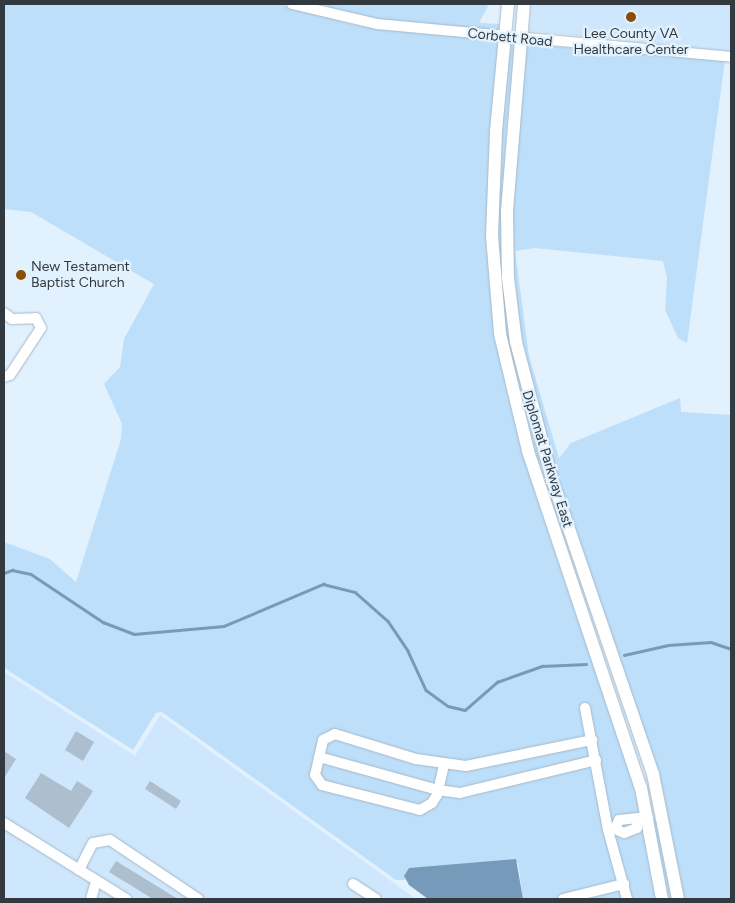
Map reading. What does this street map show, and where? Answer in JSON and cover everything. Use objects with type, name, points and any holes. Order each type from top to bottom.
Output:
[{"type":"main road","name":"Diplomat Parkway East","points":[[508,4],[496,131],[493,256],[500,334],[536,476],[634,765],[643,818],[662,899]]},
{"type":"main road","name":"Diplomat Parkway East","points":[[524,4],[510,138],[508,257],[516,342],[550,472],[638,730],[662,814],[678,899]]},
{"type":"main road","points":[[493,256],[508,257]]},
{"type":"main road","points":[[536,476],[550,472]]},
{"type":"main road","points":[[643,818],[662,814]]},
{"type":"street","name":"Corbett Road","points":[[292,4],[310,6],[377,24],[520,39],[731,57]]},
{"type":"street","points":[[4,313],[12,319],[36,318],[41,328],[10,375],[4,377]]},
{"type":"street","points":[[585,708],[627,899]]},
{"type":"street","points":[[444,765],[438,790],[432,803],[420,810],[322,785],[315,774],[323,740],[335,734],[444,765],[466,766],[592,740]]},
{"type":"street","points":[[319,756],[438,790],[460,793],[596,760]]},
{"type":"street","points":[[612,830],[619,820],[632,816],[643,818]]},
{"type":"street","points":[[4,822],[126,899]]},
{"type":"street","points":[[79,870],[93,843],[110,840],[198,899]]},
{"type":"street","points":[[91,899],[96,881]]},
{"type":"street","points":[[354,884],[372,898]]},
{"type":"street","points":[[563,899],[624,884]]},
{"type":"shaded area","points":[[4,4],[280,4],[355,25],[499,41],[488,235],[495,335],[509,401],[540,507],[637,789],[658,899],[523,899],[518,863],[409,868],[405,880],[396,880],[162,712],[156,713],[133,750],[4,668],[4,542],[50,559],[76,582],[121,439],[122,424],[104,384],[120,367],[124,339],[154,284],[31,212],[4,209]]},
{"type":"shaded area","points":[[328,4],[489,4],[479,23],[501,24],[500,32],[377,20],[325,9]]},
{"type":"shaded area","name":"Lee County VA Healthcare Center","points":[[532,4],[731,4],[731,51],[529,31]]},
{"type":"shaded area","points":[[508,42],[515,43],[506,137],[503,252],[497,252],[500,132]]},
{"type":"shaded area","points":[[524,44],[725,60],[687,343],[678,338],[665,310],[667,278],[663,261],[535,248],[515,251],[529,356],[559,458],[571,443],[680,398],[681,412],[731,415],[731,899],[683,899],[667,817],[571,523],[528,378],[514,298],[512,233]]},
{"type":"shaded area","points":[[498,261],[503,261],[512,343],[543,464],[537,465],[504,334]]},
{"type":"shaded area","points":[[4,672],[135,756],[160,715],[416,899],[4,899]]},
{"type":"shaded area","points":[[659,819],[674,899],[667,899],[653,820]]},
{"type":"shaded area","points":[[516,859],[523,899],[428,899],[409,885],[404,876],[409,868]]},
{"type":"building","points":[[76,731],[94,742],[83,761],[65,750]]},
{"type":"building","points":[[4,751],[16,759],[4,778]]},
{"type":"building","points":[[41,773],[71,791],[77,781],[93,791],[69,828],[25,798]]},
{"type":"building","points":[[150,781],[181,801],[176,809],[145,789]]},
{"type":"building","points":[[116,861],[178,899],[153,899],[109,872]]},
{"type":"waterway","points":[[4,573],[12,570],[31,574],[103,622],[134,634],[224,626],[323,584],[355,592],[388,621],[408,651],[426,690],[448,706],[465,710],[497,682],[542,666],[586,664]]},
{"type":"waterway","points":[[624,655],[668,645],[711,642],[731,649]]},
{"type":"place","name":"Lee County VA Healthcare Center","points":[[631,17]]},
{"type":"place","name":"New Testament Baptist Church","points":[[21,275]]}]
